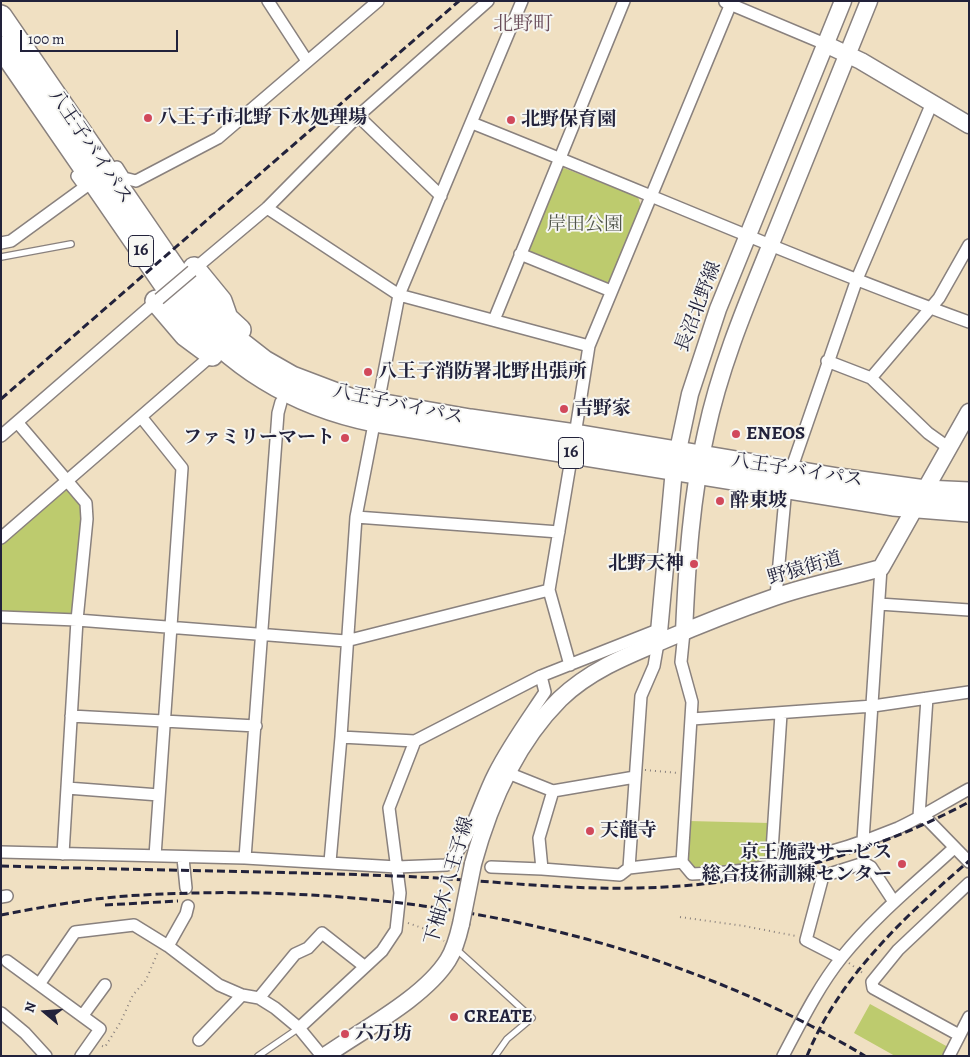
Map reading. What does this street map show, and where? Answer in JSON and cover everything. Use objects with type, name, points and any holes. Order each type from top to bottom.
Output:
[{"type":"highway","name":"八王子バイパス","points":[[5,21],[147,232],[210,315],[238,342],[292,377],[376,413]]},
{"type":"highway","name":"八王子バイパス","points":[[7,54],[176,301],[213,341],[256,375],[285,392],[336,411],[376,413],[675,460],[920,500],[969,511]]},
{"type":"highway","points":[[157,300],[185,335],[252,385],[281,402],[304,411],[346,422],[357,423],[376,413],[363,392],[330,382],[295,367],[244,334],[227,318],[221,301],[193,270]]},
{"type":"highway","name":"八王子バイパス","points":[[920,500],[969,494]]},
{"type":"main road","name":"長沼北野線","points":[[659,636],[675,460],[687,408],[712,326],[843,1]]},
{"type":"main road","points":[[684,632],[692,523],[700,464],[711,412],[742,316],[869,1]]},
{"type":"main road","points":[[825,44],[848,54],[969,125]]},
{"type":"main road","points":[[687,408],[692,416],[701,418],[711,412]]},
{"type":"main road","points":[[881,568],[969,412]]},
{"type":"main road","name":"野猿街道","points":[[659,636],[684,632],[776,596],[881,568]]},
{"type":"main road","name":"下柚木八王子線","points":[[323,1056],[424,988],[441,970],[454,948],[481,836],[508,773],[528,737],[562,697],[605,667],[659,636]]},
{"type":"street","points":[[268,1],[307,61]]},
{"type":"street","points":[[5,21],[32,44],[124,178],[136,181],[218,138],[378,1]]},
{"type":"street","points":[[1,436],[157,300],[267,208],[358,116],[488,1]]},
{"type":"street","points":[[330,862],[341,737],[346,640],[356,517],[399,295],[522,1]]},
{"type":"street","points":[[494,320],[624,1]]},
{"type":"street","points":[[570,665],[549,590],[589,346],[729,2],[825,44]]},
{"type":"street","points":[[1,243],[11,241],[85,187],[22,96],[17,87],[7,54]]},
{"type":"street","points":[[776,596],[788,479],[827,361],[857,279],[932,104]]},
{"type":"street","points":[[358,116],[442,196]]},
{"type":"street","points":[[472,123],[651,194],[770,245],[969,322]]},
{"type":"street","points":[[267,208],[399,295],[589,346]]},
{"type":"street","points":[[870,378],[939,298],[969,246]]},
{"type":"street","points":[[520,254],[611,291]]},
{"type":"street","points":[[1,538],[142,418],[212,355]]},
{"type":"street","points":[[827,361],[870,378],[928,433],[949,448]]},
{"type":"street","points":[[245,858],[278,412],[281,402]]},
{"type":"street","points":[[142,418],[182,468],[155,856]]},
{"type":"street","points":[[17,422],[86,503],[87,519],[77,620],[62,854]]},
{"type":"street","points":[[356,517],[559,532]]},
{"type":"street","points":[[863,840],[881,568]]},
{"type":"street","points":[[1,617],[77,620],[346,640],[549,590]]},
{"type":"street","points":[[879,604],[969,610]]},
{"type":"street","points":[[684,632],[681,662],[692,702],[692,719],[682,862],[692,874],[727,873],[771,866],[816,855],[898,828],[969,789]]},
{"type":"street","points":[[341,737],[415,741],[541,676],[659,636],[654,666],[640,696],[629,868]]},
{"type":"street","points":[[1,852],[183,858],[245,858],[397,867],[447,865],[460,852],[494,774],[515,736],[545,692],[541,676]]},
{"type":"street","points":[[692,719],[872,706],[969,692]]},
{"type":"street","points":[[919,816],[928,698]]},
{"type":"street","points":[[771,866],[781,714]]},
{"type":"street","points":[[72,716],[163,723],[256,726]]},
{"type":"street","points":[[299,1028],[390,942],[399,919],[400,893],[389,808],[415,741]]},
{"type":"street","points":[[508,773],[553,791],[635,773]]},
{"type":"street","points":[[67,788],[159,795]]},
{"type":"street","points":[[542,870],[540,838],[553,791]]},
{"type":"street","points":[[919,816],[928,820],[969,862]]},
{"type":"street","points":[[783,1056],[818,992],[841,958],[894,902],[954,848]]},
{"type":"street","points":[[183,858],[186,888]]},
{"type":"street","points":[[491,867],[620,875],[629,868],[682,862]]},
{"type":"street","points":[[841,958],[806,940],[823,876],[864,863],[871,867],[894,902]]},
{"type":"street","points":[[959,1035],[873,988],[872,982],[898,950],[969,883]]},
{"type":"street","points":[[168,946],[186,914],[188,906]]},
{"type":"street","points":[[40,984],[75,932],[134,925],[168,946],[219,985],[242,995],[259,998],[299,1028],[323,1056]]},
{"type":"street","points":[[259,998],[295,954],[308,948],[322,933],[364,966]]},
{"type":"street","points":[[7,961],[100,1028],[81,1056]]},
{"type":"street","points":[[83,1015],[105,985]]},
{"type":"street","points":[[199,1040],[242,995]]},
{"type":"street","points":[[1,1013],[25,1033],[46,1056]]},
{"type":"street","points":[[949,1056],[969,1017]]},
{"type":"lane","points":[[1,257],[71,244]]},
{"type":"lane","points":[[454,948],[532,1018],[507,1039],[495,1056]]},
{"type":"lane","points":[[258,1056],[299,1028]]},
{"type":"path","points":[[635,773],[688,774]]},
{"type":"path","points":[[680,917],[744,926],[806,940]]},
{"type":"path","points":[[399,919],[425,930],[454,948]]},
{"type":"path","points":[[99,1044],[105,1047],[113,1037],[133,995],[146,980],[160,949],[168,946]]},
{"type":"path","points":[[841,958],[872,982]]},
{"type":"path","points":[[106,1032],[113,1037]]},
{"type":"green space","name":"岸田公園","points":[[564,168],[638,197],[641,206],[608,285],[530,255],[527,250],[561,170]]},
{"type":"green space","points":[[68,488],[84,503],[75,614],[71,617],[1,611],[1,542],[64,489]]},
{"type":"green space","points":[[689,821],[770,823],[768,856],[762,863],[692,868],[686,861]]},
{"type":"green space","points":[[870,1004],[948,1047],[944,1056],[895,1056],[854,1033]]},
{"type":"railway","points":[[1,399],[459,1]]},
{"type":"railway","points":[[1,866],[426,877],[547,886],[608,888],[681,886],[766,874],[850,853],[930,821],[969,802]]},
{"type":"railway","points":[[807,1056],[837,1000],[876,949],[922,903],[969,861]]},
{"type":"railway","points":[[1,915],[54,905],[108,898],[143,895],[236,893],[330,896],[424,906],[517,922],[608,945],[697,975],[783,1012],[865,1056]]},
{"type":"railway","points":[[105,905],[178,901]]},
{"type":"place","name":"八王子市北野下水処理場","points":[[148,118]]},
{"type":"place","name":"北野保育園","points":[[511,120]]},
{"type":"place","name":"八王子消防署北野出張所","points":[[368,372]]},
{"type":"place","name":"吉野家","points":[[564,409]]},
{"type":"place","name":"ENEOS","points":[[736,434]]},
{"type":"place","name":"ファミリーマート","points":[[345,438]]},
{"type":"place","name":"酔東坡","points":[[720,501]]},
{"type":"place","name":"北野天神","points":[[694,564]]},
{"type":"place","name":"天龍寺","points":[[590,831]]},
{"type":"place","name":"京王施設サービス 総合技術訓練センター","points":[[902,864]]},
{"type":"place","name":"CREATE","points":[[454,1017]]},
{"type":"place","name":"六万坊","points":[[345,1034]]},
{"type":"district","name":"北野町","points":[[523,25]]}]
